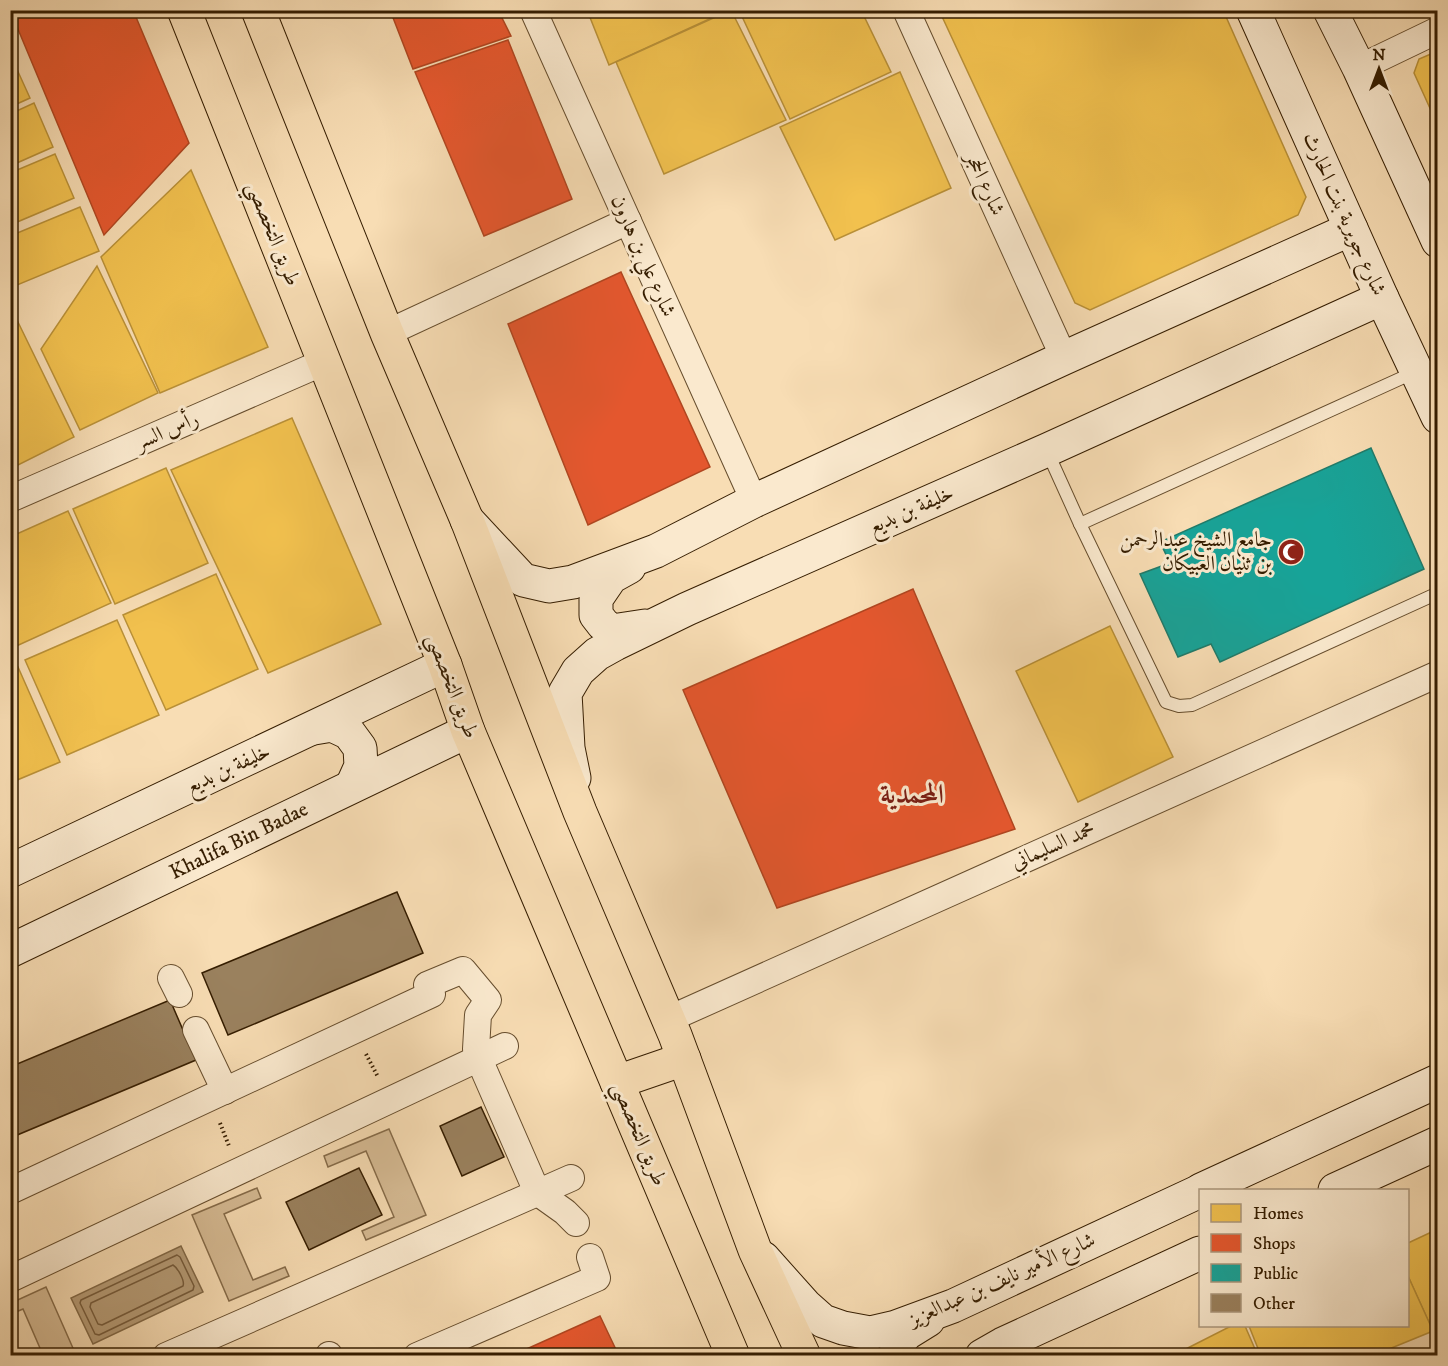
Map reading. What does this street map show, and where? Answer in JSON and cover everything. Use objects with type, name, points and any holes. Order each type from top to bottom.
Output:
[{"type":"main road","name":"طريق التخصصي","points":[[184,10],[445,665],[468,731],[733,1356]]},
{"type":"main road","points":[[258,10],[387,333],[467,520],[580,812],[669,1019],[755,1250],[804,1356]]},
{"type":"main road","points":[[617,1082],[684,1059]]},
{"type":"street","name":"شارع علي بن هارون","points":[[533,10],[754,501]]},
{"type":"street","name":"شارع الحجر","points":[[906,10],[1064,358]]},
{"type":"street","name":"شارع جويرية بنت الحارث","points":[[1254,10],[1437,417]]},
{"type":"street","points":[[1330,10],[1359,68],[1437,241]]},
{"type":"street","points":[[1359,68],[1437,30]]},
{"type":"street","points":[[387,333],[628,222]]},
{"type":"street","points":[[687,609],[650,625],[612,631],[596,615],[596,599],[611,578],[656,551],[754,501],[1351,229]]},
{"type":"street","name":"خليفة بن بديع","points":[[580,812],[568,748],[565,693],[578,671],[597,654],[687,609],[1047,450],[1382,298]]},
{"type":"street","name":"رأس السر","points":[[10,499],[324,363]]},
{"type":"street","points":[[467,520],[523,580],[549,586],[573,582],[656,551]]},
{"type":"street","name":"خليفة بن بديع","points":[[10,872],[445,665]]},
{"type":"street","name":"محمد السليماني","points":[[669,1019],[1437,674]]},
{"type":"street","points":[[314,728],[332,725],[349,733],[360,748],[361,766],[352,786]]},
{"type":"street","name":"Khalifa Bin Badae","points":[[10,951],[468,731]]},
{"type":"street","points":[[10,1191],[357,1035],[432,994],[427,985],[463,970],[488,1000],[478,1015],[476,1049],[537,1192],[576,1223]]},
{"type":"street","points":[[196,1030],[216,1100]]},
{"type":"street","points":[[17,1270],[385,1092],[479,1059],[505,1046]]},
{"type":"street","name":"شارع الأمير نايف بن عبدالعزيز","points":[[1205,1189],[1437,1081]]},
{"type":"street","points":[[1339,1189],[1437,1143]]},
{"type":"street","points":[[166,1356],[304,1302],[571,1178]]},
{"type":"street","name":"شارع الأمير نايف بن عبدالعزيز","points":[[755,1250],[822,1321],[870,1333],[953,1306],[1199,1192]]},
{"type":"street","points":[[10,1205],[13,1209],[10,1210]]},
{"type":"street","points":[[983,1354],[1199,1252]]},
{"type":"street","points":[[417,1356],[597,1278],[590,1257]]},
{"type":"street","points":[[896,1356],[897,1344],[907,1333],[953,1306]]},
{"type":"lane","points":[[1080,524],[1416,371]]},
{"type":"lane","points":[[1047,450],[1080,524],[1167,702],[1179,706],[1192,705],[1437,593]]},
{"type":"path","points":[[357,1035],[385,1092]]},
{"type":"path","points":[[216,1100],[237,1163]]},
{"type":"shaded area","points":[[389,1129],[426,1215],[366,1240],[362,1231],[394,1217],[366,1151],[328,1167],[324,1156]]},
{"type":"shaded area","points":[[257,1188],[261,1198],[224,1214],[253,1280],[285,1267],[289,1276],[229,1301],[192,1215]]},
{"type":"shaded area","points":[[46,1287],[76,1355],[43,1355],[23,1309],[11,1314],[11,1303]]},
{"type":"water","points":[[181,1246],[203,1292],[93,1344],[71,1298]]},
{"type":"building: Homes","points":[[587,10],[729,10],[609,65]]},
{"type":"building: Homes","points":[[731,10],[786,120],[664,174],[616,62]]},
{"type":"building: Homes","points":[[739,10],[861,10],[891,72],[790,119]]},
{"type":"building: Homes","points":[[939,10],[1223,10],[1306,197],[1298,215],[1090,310],[1075,303]]},
{"type":"building: Homes","points":[[1438,51],[1438,126],[1414,73],[1419,59]]},
{"type":"building: Homes","points":[[10,54],[30,98],[10,107]]},
{"type":"building: Homes","points":[[900,72],[951,188],[835,240],[780,127]]},
{"type":"building: Homes","points":[[34,103],[53,147],[10,166],[10,114]]},
{"type":"building: Homes","points":[[55,154],[74,198],[10,225],[10,173]]},
{"type":"building: Homes","points":[[191,170],[268,347],[160,393],[101,257]]},
{"type":"building: Homes","points":[[80,207],[99,251],[10,288],[10,236]]},
{"type":"building: Homes","points":[[97,266],[158,393],[80,430],[41,349]]},
{"type":"building: Homes","points":[[16,318],[74,437],[10,469],[10,322]]},
{"type":"building: Homes","points":[[292,418],[381,624],[268,673],[171,470]]},
{"type":"building: Homes","points":[[166,468],[208,563],[115,604],[73,509]]},
{"type":"building: Homes","points":[[68,511],[111,603],[12,648],[10,645],[10,537]]},
{"type":"building: Homes","points":[[216,574],[258,669],[166,710],[123,615]]},
{"type":"building: Homes","points":[[117,620],[159,715],[67,755],[25,660]]},
{"type":"building: Homes","points":[[1110,626],[1173,757],[1078,802],[1016,671]]},
{"type":"building: Homes","points":[[18,667],[60,762],[10,783],[10,670]]},
{"type":"building: Homes","points":[[1438,1229],[1438,1342],[1409,1278],[1409,1243]]},
{"type":"building: Homes","points":[[1409,1278],[1433,1331],[1372,1356],[1261,1356],[1249,1327],[1409,1327]]},
{"type":"building: Homes","points":[[1229,1327],[1245,1327],[1258,1356],[1172,1356]]},
{"type":"building: Shops","points":[[10,10],[133,10],[189,143],[104,235]]},
{"type":"building: Shops","points":[[390,10],[498,10],[511,36],[413,69]]},
{"type":"building: Shops","points":[[508,40],[572,199],[484,236],[415,72]]},
{"type":"building: Shops","points":[[621,272],[710,467],[588,525],[508,324]]},
{"type":"building: Shops","points":[[913,589],[1015,829],[777,908],[683,690]]},
{"type":"building: Shops","points":[[600,1316],[619,1356],[511,1356]]},
{"type":"building: Public","name":"جامع الشيخ عبدالرحمن بن ثنيان العبيكان","points":[[1371,448],[1424,569],[1220,662],[1211,644],[1178,657],[1140,574],[1170,563],[1160,542]]},
{"type":"building: Other","points":[[397,892],[423,953],[228,1035],[202,973]]},
{"type":"building: Other","points":[[170,1000],[196,1060],[10,1138],[10,1067]]},
{"type":"building: Other","points":[[481,1107],[504,1157],[462,1176],[440,1126]]},
{"type":"building: Other","points":[[359,1168],[382,1215],[309,1250],[286,1202]]},
{"type":"place","name":"جامع الشيخ عبدالرحمن بن ثنيان العبيكان","points":[[1291,552]]},
{"type":"district","name":"المحمدية","points":[[912,795]]}]
